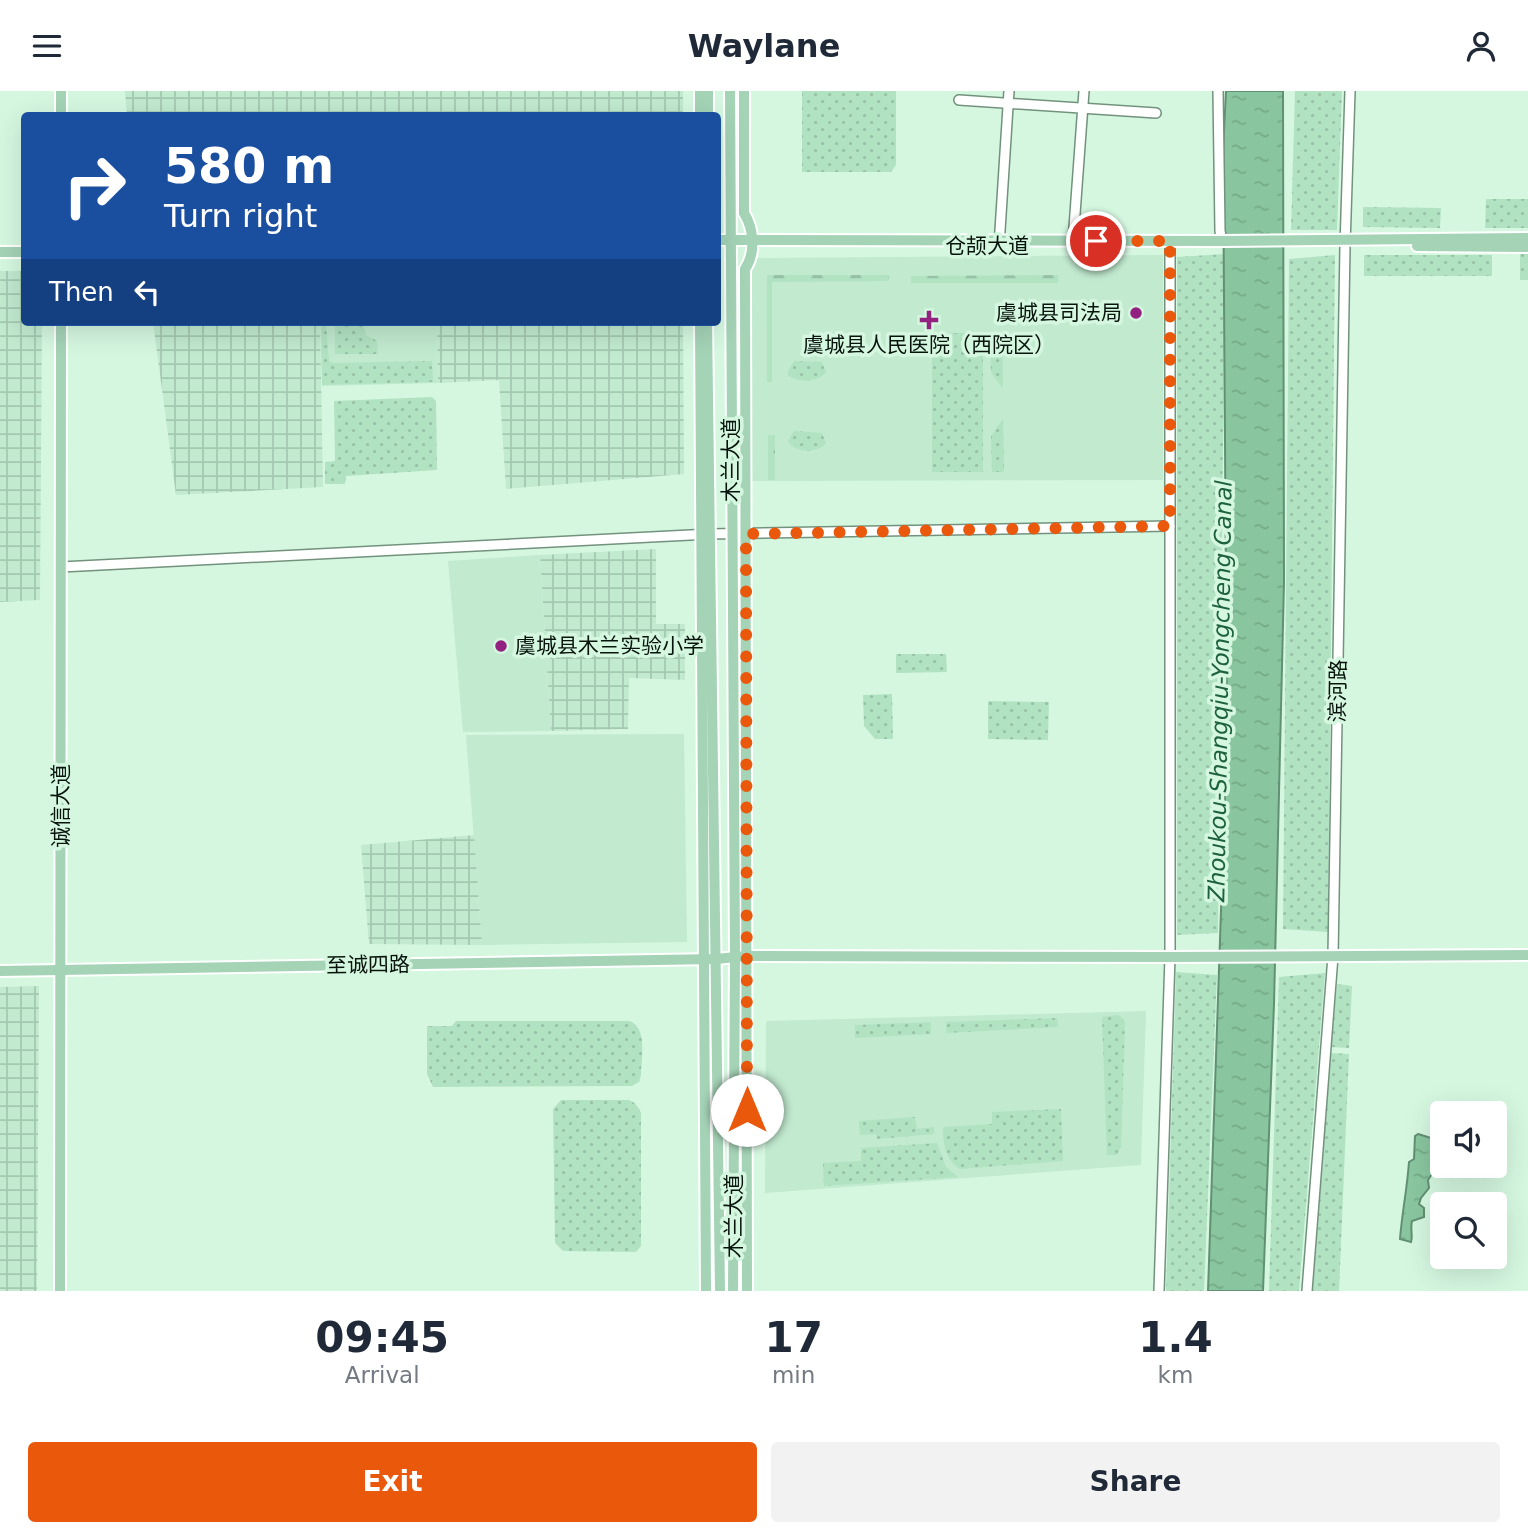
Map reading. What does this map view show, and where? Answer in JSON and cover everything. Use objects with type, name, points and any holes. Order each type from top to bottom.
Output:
[{"type":"main road","points":[[61,91],[61,112]]},
{"type":"main road","points":[[700,91],[700,112]]},
{"type":"main road","points":[[708,91],[708,112]]},
{"type":"main road","name":"木兰大道","points":[[730,91],[732,535],[741,957],[733,1291]]},
{"type":"main road","points":[[744,91],[744,213],[752,225],[751,260],[745,269],[746,534],[741,957],[747,1291]]},
{"type":"main road","points":[[1345,243],[1528,238]]},
{"type":"main road","points":[[721,241],[731,244]]},
{"type":"main road","name":"仓颉大道","points":[[1000,244],[1073,241],[1170,243]]},
{"type":"main road","points":[[1345,243],[1528,247]]},
{"type":"main road","name":"仓颉大道","points":[[731,244],[1345,243]]},
{"type":"main road","points":[[721,246],[731,244]]},
{"type":"main road","points":[[0,245],[21,245]]},
{"type":"main road","points":[[0,252],[21,252]]},
{"type":"main road","name":"诚信大道","points":[[60,1291],[61,326]]},
{"type":"main road","points":[[700,326],[706,535],[703,959],[706,1291]]},
{"type":"main road","name":"木兰大道","points":[[707,326],[706,535],[716,959],[720,1291]]},
{"type":"main road","name":"至诚四路","points":[[0,971],[741,957],[1528,955]]},
{"type":"street","points":[[1000,244],[1009,91]]},
{"type":"street","points":[[1073,241],[1084,91]]},
{"type":"street","points":[[1218,91],[1220,231],[1223,243]]},
{"type":"street","name":"滨河路","points":[[1307,1291],[1334,955],[1345,243],[1350,91]]},
{"type":"street","points":[[959,100],[1156,113]]},
{"type":"street","points":[[1158,1291],[1170,957],[1170,243]]},
{"type":"street","points":[[61,568],[706,535],[1170,526]]},
{"type":"shaded area","points":[[125,91],[683,91],[683,112],[127,112]]},
{"type":"shaded area","name":"虞城县人民医院（西院区）","points":[[1163,255],[1163,480],[749,481],[748,269],[758,258]]},
{"type":"shaded area","points":[[0,271],[21,271],[21,326],[42,326],[40,600],[0,602]]},
{"type":"shaded area","points":[[154,326],[320,326],[323,487],[176,495]]},
{"type":"shaded area","points":[[320,326],[437,326],[438,383],[322,386]]},
{"type":"shaded area","points":[[437,326],[683,326],[684,474],[506,489],[499,380],[438,383]]},
{"type":"shaded area","points":[[656,549],[656,624],[685,624],[685,680],[629,678],[628,729],[551,731],[540,555]]},
{"type":"shaded area","name":"虞城县木兰实验小学","points":[[540,555],[551,731],[463,732],[448,561]]},
{"type":"shaded area","points":[[684,734],[687,942],[482,945],[466,735]]},
{"type":"shaded area","points":[[474,835],[482,945],[369,944],[361,845]]},
{"type":"shaded area","points":[[39,986],[37,1291],[0,1291],[0,987]]},
{"type":"shaded area","points":[[1146,1011],[1141,1165],[765,1193],[766,1021]]},
{"type":"green space","points":[[802,91],[896,91],[896,165],[891,172],[802,172]]},
{"type":"green space","points":[[1295,91],[1342,91],[1337,230],[1291,230]]},
{"type":"green space","points":[[1486,199],[1528,199],[1528,228],[1485,228]]},
{"type":"green space","points":[[1363,207],[1441,208],[1440,228],[1363,227]]},
{"type":"green space","points":[[1225,254],[1218,933],[1177,935],[1177,257]]},
{"type":"green space","points":[[1520,254],[1528,254],[1528,280],[1520,280]]},
{"type":"green space","points":[[1335,255],[1328,932],[1283,929],[1289,259]]},
{"type":"green space","points":[[1364,255],[1492,255],[1492,276],[1364,276]]},
{"type":"green space","points":[[767,275],[889,275],[889,281],[772,282],[772,382],[767,382]]},
{"type":"green space","points":[[1058,275],[1058,283],[911,283],[911,276]]},
{"type":"green space","points":[[321,326],[326,326],[329,361],[333,363],[432,361],[433,382],[322,385]]},
{"type":"green space","points":[[335,326],[364,326],[366,335],[377,341],[378,354],[335,354]]},
{"type":"green space","points":[[932,333],[983,333],[983,472],[932,472]]},
{"type":"green space","points":[[1002,336],[1003,389],[991,372],[990,337]]},
{"type":"green space","points":[[794,361],[822,362],[826,372],[814,380],[793,378],[788,371]]},
{"type":"green space","points":[[432,397],[436,401],[437,470],[346,476],[345,484],[325,484],[325,462],[335,461],[334,401]]},
{"type":"green space","points":[[1003,419],[1004,472],[992,472],[991,436]]},
{"type":"green space","points":[[794,431],[822,433],[826,443],[818,449],[807,451],[795,448],[788,441]]},
{"type":"green space","points":[[768,435],[775,435],[775,480],[768,480]]},
{"type":"green space","points":[[896,654],[946,654],[947,672],[896,673]]},
{"type":"green space","points":[[892,694],[893,739],[875,739],[864,726],[863,695]]},
{"type":"green space","points":[[988,701],[1049,702],[1048,740],[988,739]]},
{"type":"green space","points":[[1176,972],[1217,975],[1204,1291],[1166,1291]]},
{"type":"green space","points":[[1325,973],[1299,1291],[1269,1291],[1279,977]]},
{"type":"green space","points":[[1337,984],[1352,986],[1349,1048],[1331,1047]]},
{"type":"green space","points":[[1119,1015],[1125,1022],[1121,1147],[1117,1155],[1107,1155],[1102,1017]]},
{"type":"green space","points":[[1057,1018],[1058,1027],[946,1033],[946,1022]]},
{"type":"green space","points":[[456,1021],[630,1021],[636,1025],[641,1037],[639,1082],[632,1086],[433,1087],[427,1074],[427,1026],[452,1026]]},
{"type":"green space","points":[[931,1022],[931,1034],[855,1038],[855,1025]]},
{"type":"green space","points":[[1330,1053],[1349,1054],[1339,1291],[1311,1291]]},
{"type":"green space","points":[[561,1100],[629,1100],[641,1113],[641,1246],[636,1252],[563,1251],[555,1243],[553,1109]]},
{"type":"green space","points":[[1061,1109],[1063,1161],[960,1169],[951,1161],[946,1151],[943,1127],[992,1124],[992,1112]]},
{"type":"green space","points":[[915,1117],[917,1129],[934,1127],[934,1134],[877,1139],[876,1134],[860,1135],[859,1121]]},
{"type":"green space","points":[[937,1143],[946,1167],[958,1177],[824,1186],[823,1163],[861,1161],[861,1148]]},
{"type":"water","points":[[1226,91],[1283,91],[1284,582],[1274,1004],[1263,1291],[1208,1291],[1227,735],[1223,151]]},
{"type":"water","points":[[1418,1134],[1430,1138],[1430,1177],[1429,1188],[1419,1204],[1424,1208],[1424,1217],[1412,1221],[1411,1242],[1400,1239],[1409,1162],[1414,1159],[1415,1136]]},
{"type":"place","name":"虞城县司法局","points":[[1136,313]]},
{"type":"place","name":"虞城县人民医院（西院区）","points":[[929,320]]},
{"type":"place","name":"虞城县木兰实验小学","points":[[501,646]]},
{"type":"route","points":[[747,1110],[746,534],[1170,526],[1170,241],[1096,241]]},
{"type":"water label","name":"Zhoukou-Shangqiu-Yongcheng Canal","points":[[1220,691]]}]
